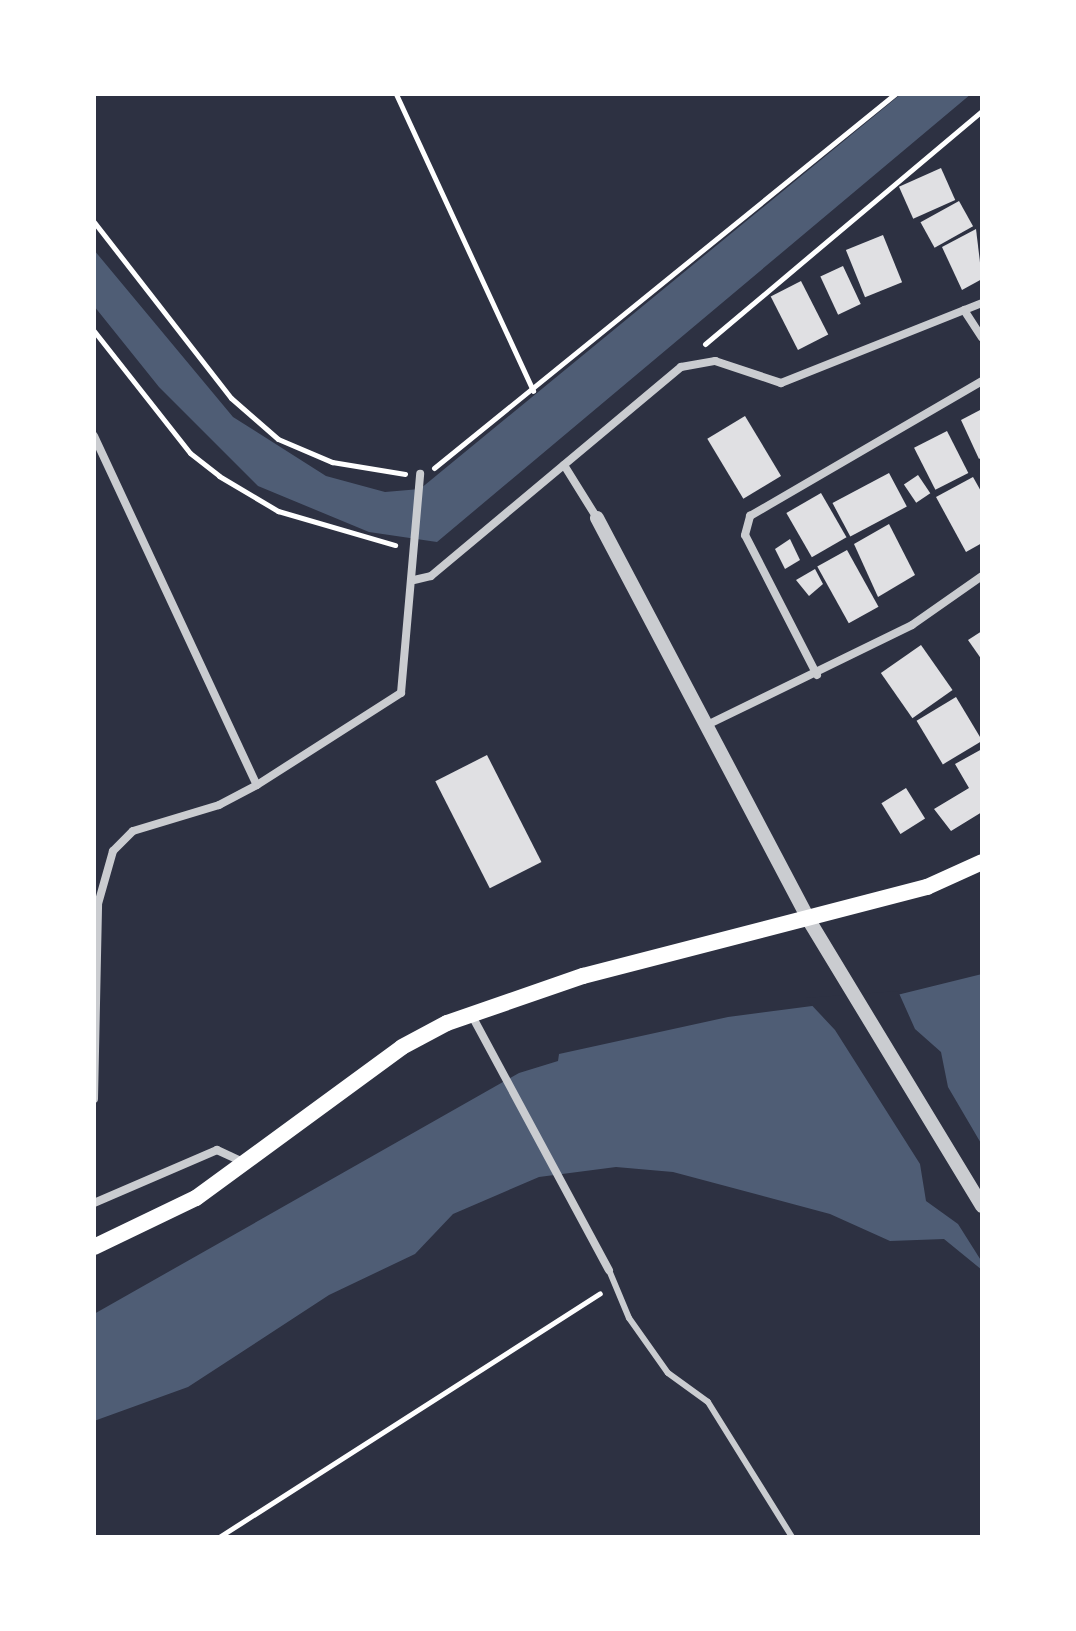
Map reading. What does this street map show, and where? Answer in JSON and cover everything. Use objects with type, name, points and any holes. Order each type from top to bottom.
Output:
[{"type":"main road","points":[[94,1247],[196,1198],[241,1161],[402,1047],[471,1014],[583,976],[810,922],[927,887],[982,862]]},
{"type":"street","points":[[414,580],[431,576],[698,359],[781,383],[982,303]]},
{"type":"street","points":[[964,310],[982,338]]},
{"type":"street","points":[[817,675],[745,535],[750,516],[982,381]]},
{"type":"street","points":[[94,436],[257,785]]},
{"type":"street","points":[[564,465],[597,518],[810,922],[982,1206]]},
{"type":"street","points":[[94,1099],[98,904],[113,851],[133,831],[219,805],[257,785],[401,693],[414,580],[420,477]]},
{"type":"street","points":[[707,725],[817,675],[912,625],[982,576]]},
{"type":"street","points":[[471,1014],[609,1270]]},
{"type":"street","points":[[94,1203],[217,1150],[241,1161]]},
{"type":"lane","points":[[609,1270],[614,1284],[668,1373],[708,1402],[792,1537]]},
{"type":"path","points":[[396,94],[533,391]]},
{"type":"path","points":[[94,222],[231,398],[278,439],[367,471],[420,477],[443,464],[895,94]]},
{"type":"path","points":[[698,359],[709,336],[982,111]]},
{"type":"path","points":[[94,331],[190,453],[219,476],[278,511],[415,549]]},
{"type":"path","points":[[219,1537],[614,1284]]},
{"type":"water","points":[[901,94],[971,94],[437,542],[369,532],[258,486],[159,387],[94,306],[94,250],[233,417],[326,476],[385,492],[420,489]]},
{"type":"water","points":[[982,974],[982,1270],[944,1239],[890,1241],[830,1214],[673,1172],[616,1167],[539,1177],[453,1214],[415,1254],[329,1295],[188,1387],[94,1421],[94,1314],[519,1073],[558,1061],[559,1054],[728,1017],[897,995]]},
{"type":"pier","points":[[898,991],[915,1029],[941,1052],[948,1087],[982,1145],[982,1262],[958,1224],[926,1201],[920,1164],[835,1030],[805,998]]},
{"type":"building","points":[[941,168],[955,200],[913,219],[899,187]]},
{"type":"building","points":[[959,201],[973,226],[935,248],[921,222]]},
{"type":"building","points":[[976,229],[982,279],[962,290],[942,247]]},
{"type":"building","points":[[883,235],[902,282],[865,297],[846,250]]},
{"type":"building","points":[[843,266],[861,304],[838,315],[820,277]]},
{"type":"building","points":[[801,281],[828,334],[798,350],[771,296]]},
{"type":"building","points":[[982,409],[982,457],[979,459],[961,420]]},
{"type":"building","points":[[745,416],[781,476],[743,499],[707,439]]},
{"type":"building","points":[[947,431],[968,473],[935,490],[914,448]]},
{"type":"building","points":[[889,473],[907,507],[850,537],[832,503]]},
{"type":"building","points":[[918,475],[930,493],[916,503],[904,485]]},
{"type":"building","points":[[973,477],[982,493],[982,543],[966,552],[936,497]]},
{"type":"building","points":[[821,493],[846,537],[812,557],[786,513]]},
{"type":"building","points":[[889,524],[915,575],[878,597],[854,544]]},
{"type":"building","points":[[790,539],[800,560],[785,569],[775,549]]},
{"type":"building","points":[[847,550],[879,607],[849,623],[817,566]]},
{"type":"building","points":[[815,569],[823,584],[809,596],[796,580]]},
{"type":"building","points":[[982,631],[982,660],[968,640]]},
{"type":"building","points":[[921,645],[953,690],[912,718],[881,673]]},
{"type":"building","points":[[956,697],[982,741],[943,764],[917,721]]},
{"type":"building","points":[[982,749],[982,812],[951,831],[934,809],[969,788],[955,764]]},
{"type":"building","points":[[487,755],[541,862],[490,888],[435,781]]},
{"type":"building","points":[[906,788],[925,819],[900,834],[881,803]]}]
